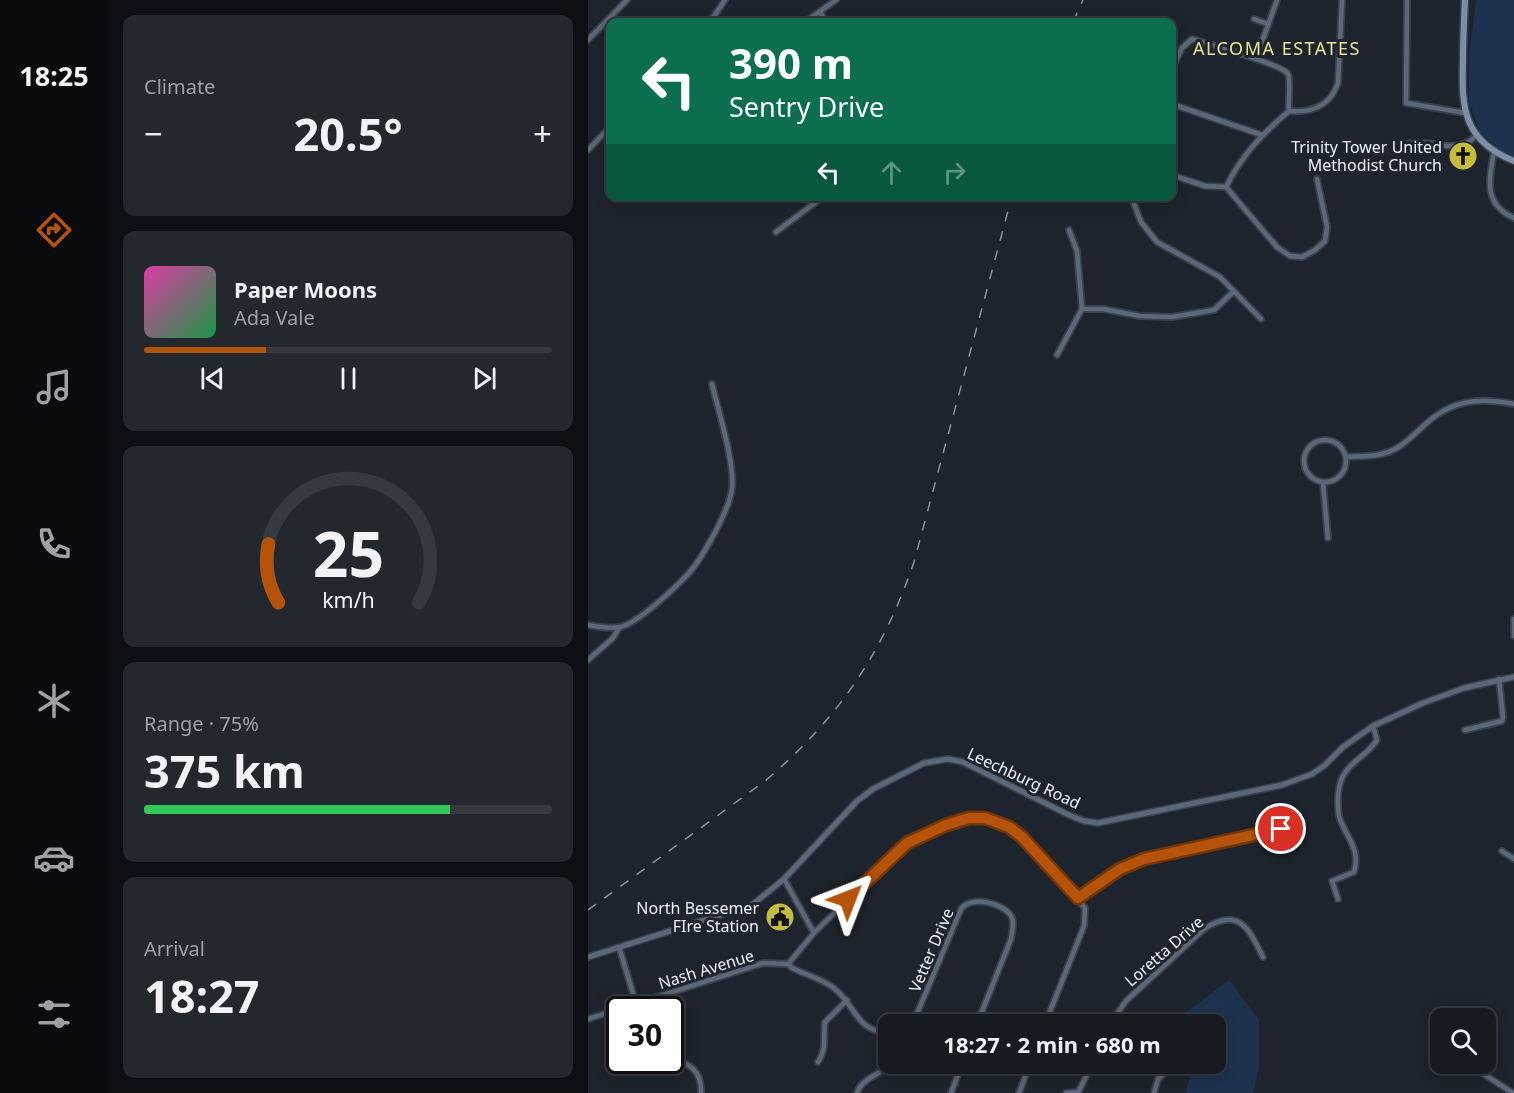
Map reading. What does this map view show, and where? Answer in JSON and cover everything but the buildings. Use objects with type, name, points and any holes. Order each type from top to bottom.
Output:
[{"type":"main road","points":[[1465,0],[1462,93],[1464,113],[1476,135],[1494,152],[1514,161]]},
{"type":"street","points":[[609,18],[627,0]]},
{"type":"street","points":[[713,18],[725,0]]},
{"type":"street","points":[[811,18],[836,0]]},
{"type":"street","points":[[1256,59],[1277,0]]},
{"type":"street","points":[[1226,187],[1236,167],[1262,135],[1289,111],[1300,112],[1320,107],[1334,93],[1338,82],[1342,0]]},
{"type":"street","points":[[1407,0],[1406,103],[1464,113]]},
{"type":"street","points":[[820,12],[824,18]]},
{"type":"street","points":[[1254,19],[1268,24]]},
{"type":"street","points":[[588,40],[606,22]]},
{"type":"street","points":[[1176,61],[1182,48],[1192,39],[1286,71],[1289,76],[1289,111]]},
{"type":"street","points":[[1176,105],[1262,135]]},
{"type":"street","points":[[588,150],[606,131]]},
{"type":"street","points":[[1400,146],[1425,143],[1457,147],[1476,135]]},
{"type":"street","points":[[1494,152],[1489,182],[1494,203],[1514,218]]},
{"type":"street","points":[[1176,176],[1205,186],[1226,187],[1276,248],[1290,256],[1302,257],[1325,241],[1327,227],[1317,179]]},
{"type":"street","points":[[776,232],[817,201]]},
{"type":"street","points":[[1133,201],[1141,222],[1157,242],[1221,277],[1261,319]]},
{"type":"street","points":[[1057,355],[1082,309],[1077,251],[1070,230]]},
{"type":"street","points":[[1082,309],[1103,309],[1147,317],[1172,317],[1214,310],[1234,291]]},
{"type":"street","points":[[588,660],[613,638],[619,628],[639,617],[689,573],[710,540],[731,498],[733,484],[729,458],[712,384]]},
{"type":"street","points":[[1347,457],[1373,456],[1397,448],[1451,407],[1491,399],[1514,404]]},
{"type":"street","points":[[1319,440],[1334,441],[1344,450],[1347,457],[1346,468],[1342,475],[1335,480],[1323,483],[1315,480],[1307,472],[1304,458],[1309,447],[1319,440]]},
{"type":"street","points":[[1323,483],[1328,538]]},
{"type":"street","points":[[1514,619],[1514,636]]},
{"type":"street","points":[[588,625],[619,628]]},
{"type":"street","name":"Leechburg Road","points":[[588,957],[742,910],[765,896],[784,879],[857,801],[873,789],[924,763],[948,759],[963,762],[1070,815],[1084,821],[1098,823],[1302,779],[1325,765],[1343,747],[1373,726],[1423,703],[1464,688],[1514,677]]},
{"type":"street","points":[[1465,730],[1502,721],[1499,680]]},
{"type":"street","points":[[1338,898],[1332,881],[1354,872],[1356,865],[1355,850],[1341,824],[1339,815],[1340,782],[1345,772],[1377,741],[1373,726]]},
{"type":"street","points":[[878,1030],[859,1022],[847,1000],[828,984],[802,974],[788,964],[814,933],[899,849],[946,825],[969,818],[991,820],[1009,827],[1022,837],[1085,908],[1084,926],[1049,1014]]},
{"type":"street","points":[[1078,898],[1120,869],[1144,859],[1281,829]]},
{"type":"street","points":[[1502,851],[1514,859]]},
{"type":"street","points":[[784,879],[814,933]]},
{"type":"street","name":"Vetter Drive","points":[[917,1014],[960,909],[976,900],[990,903],[1007,911],[1011,916],[1012,930],[1011,939],[981,1014]]},
{"type":"street","name":"Loretta Drive","points":[[1117,1014],[1126,1000],[1204,929],[1216,921],[1227,920],[1250,930],[1263,957]]},
{"type":"street","points":[[619,946],[634,996]]},
{"type":"street","name":"Nash Avenue","points":[[666,996],[763,963],[788,964]]},
{"type":"street","points":[[818,1062],[825,1047],[825,1022],[847,1000]]},
{"type":"street","name":"Nash Avenue","points":[[588,1019],[606,1014]]},
{"type":"street","points":[[684,1062],[697,1071],[701,1093]]},
{"type":"street","points":[[857,1093],[861,1083],[878,1073]]},
{"type":"street","points":[[951,1093],[958,1074]]},
{"type":"street","points":[[1019,1093],[1026,1074]]},
{"type":"street","points":[[1066,1093],[1078,1093],[1087,1074]]},
{"type":"street","points":[[1154,1093],[1158,1079],[1163,1074]]},
{"type":"street","points":[[1484,1074],[1513,1093]]},
{"type":"shaded area","points":[[1476,0],[1514,0],[1514,156],[1506,153],[1480,133],[1469,101],[1469,54]]},
{"type":"shaded area","points":[[1229,980],[1259,1020],[1259,1068],[1253,1093],[1186,1093],[1190,1074],[1226,1074],[1226,1014],[1184,1014]]},
{"type":"railway","points":[[1075,18],[1083,0]]},
{"type":"railway","points":[[588,910],[765,781],[791,758],[836,708],[872,655],[888,626],[914,562],[1011,201]]},
{"type":"place","name":"Trinity Tower United Methodist Church","points":[[1463,156]]},
{"type":"place","name":"North Bessemer FIre Station","points":[[780,917]]},
{"type":"district","name":"ALCOMA ESTATES","points":[[1277,48]]},
{"type":"route","points":[[848,899],[907,843],[946,825],[969,818],[985,818],[1009,827],[1022,837],[1078,898],[1120,869],[1144,859],[1281,829]]}]
